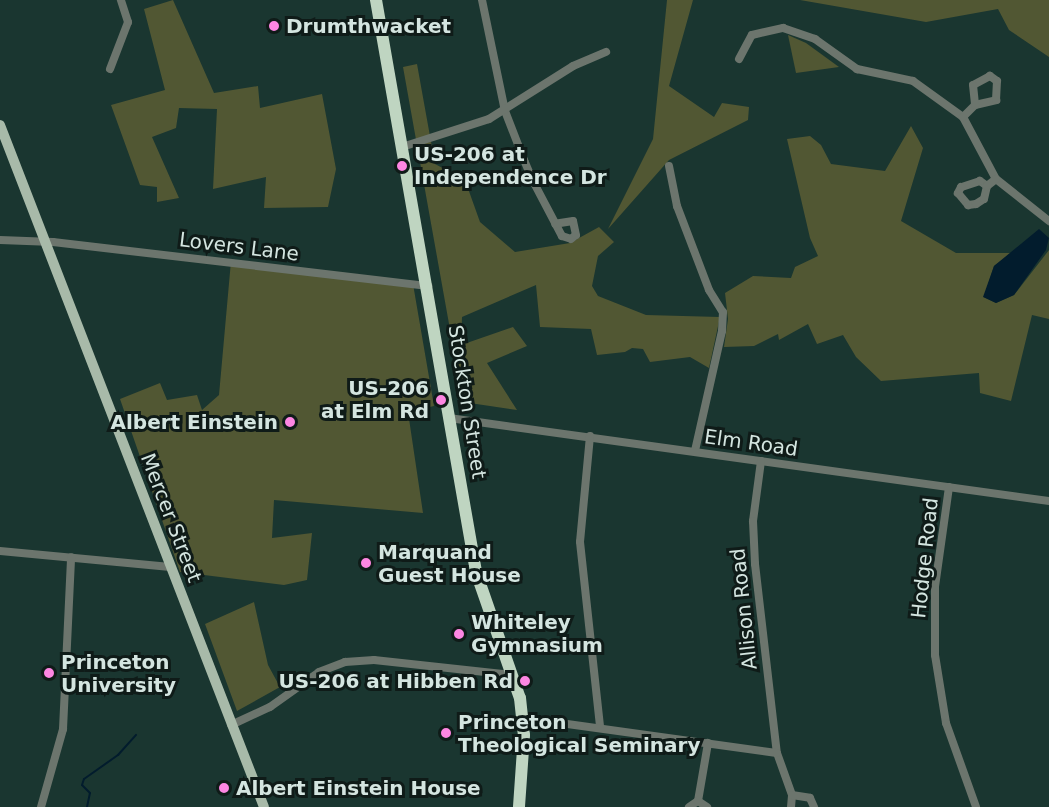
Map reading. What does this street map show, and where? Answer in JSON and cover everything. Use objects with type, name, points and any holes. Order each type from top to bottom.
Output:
[{"type":"highway","name":"Stockton Street","points":[[376,0],[429,286],[449,418],[480,590],[513,675],[524,718],[519,807]]},
{"type":"main road","name":"Mercer Street","points":[[0,125],[264,807]]},
{"type":"street","points":[[110,69],[128,22],[121,0]]},
{"type":"street","points":[[482,0],[505,111],[555,224]]},
{"type":"street","points":[[739,59],[752,35],[783,28],[800,31],[848,65],[913,81],[963,117],[996,179],[1049,221]]},
{"type":"street","points":[[402,147],[471,127],[505,111],[559,74],[606,52]]},
{"type":"street","points":[[963,117],[975,105]]},
{"type":"street","points":[[669,166],[677,206],[709,290],[723,312],[695,451]]},
{"type":"street","points":[[987,186],[996,179]]},
{"type":"street","name":"Lovers Lane","points":[[0,240],[45,242],[429,286]]},
{"type":"street","name":"Elm Road","points":[[449,418],[1049,501]]},
{"type":"street","points":[[590,436],[579,534],[600,726]]},
{"type":"street","name":"Allison Road","points":[[761,461],[753,542],[777,753],[792,795]]},
{"type":"street","name":"Hodge Road","points":[[949,487],[935,586],[935,655],[946,723],[976,807]]},
{"type":"street","points":[[0,551],[170,567]]},
{"type":"street","points":[[41,807],[63,729],[71,557]]},
{"type":"street","points":[[231,725],[270,707],[319,672],[345,662],[374,660],[513,675]]},
{"type":"street","points":[[524,718],[600,726],[777,753]]},
{"type":"street","points":[[688,807],[698,801],[708,743]]},
{"type":"street","points":[[791,807],[792,795],[810,798],[814,807]]},
{"type":"street","points":[[698,801],[707,807]]},
{"type":"green space","points":[[173,0],[214,93],[258,86],[260,108],[322,94],[336,169],[328,207],[264,208],[266,177],[213,189],[217,109],[179,108],[176,128],[152,137],[179,198],[157,202],[157,187],[140,185],[111,105],[165,90],[144,9]]},
{"type":"green space","points":[[667,0],[693,0],[669,86],[714,117],[722,103],[749,107],[748,120],[669,160],[608,229],[653,139]]},
{"type":"green space","points":[[800,0],[1049,0],[1049,57],[1009,30],[998,9],[926,22]]},
{"type":"green space","points":[[788,35],[806,43],[839,67],[796,73]]},
{"type":"green space","points":[[417,64],[435,164],[465,180],[480,222],[515,252],[570,243],[599,227],[614,242],[598,256],[592,286],[598,296],[646,315],[720,317],[709,368],[690,357],[650,362],[643,349],[632,348],[625,352],[597,355],[591,329],[540,327],[536,285],[462,317],[461,345],[513,327],[527,346],[487,363],[517,410],[463,402],[403,67]]},
{"type":"green space","points":[[911,126],[923,148],[901,221],[956,253],[1011,253],[994,266],[984,297],[996,303],[1014,295],[1049,250],[1049,319],[1032,315],[1011,401],[980,393],[979,373],[881,381],[856,357],[843,335],[817,344],[808,324],[779,340],[778,334],[754,346],[724,347],[728,319],[725,293],[753,276],[791,278],[795,267],[818,256],[810,238],[787,139],[810,136],[821,145],[831,164],[885,171]]},
{"type":"green space","points":[[231,261],[413,284],[434,406],[408,412],[423,513],[274,500],[272,538],[312,533],[307,580],[284,585],[180,572],[120,399],[160,383],[167,400],[197,395],[202,410],[219,395]]},
{"type":"green space","points":[[254,602],[268,665],[280,687],[237,711],[205,624]]},
{"type":"water","points":[[1039,229],[1049,238],[1046,250],[1014,295],[996,303],[983,297],[994,266]]},
{"type":"waterway","points":[[87,807],[90,793],[82,785],[84,779],[118,755],[136,735]]},
{"type":"place","name":"Drumthwacket","points":[[274,26]]},
{"type":"place","name":"US-206 at Independence Dr","points":[[402,166]]},
{"type":"place","name":"US-206 at Elm Rd","points":[[441,400]]},
{"type":"place","name":"Albert Einstein","points":[[290,422]]},
{"type":"place","name":"Marquand Guest House","points":[[366,563]]},
{"type":"place","name":"Whiteley Gymnasium","points":[[459,634]]},
{"type":"place","name":"Princeton University","points":[[49,673]]},
{"type":"place","name":"US-206 at Hibben Rd","points":[[525,681]]},
{"type":"place","name":"Princeton Theological Seminary","points":[[446,733]]},
{"type":"place","name":"Albert Einstein House","points":[[224,788]]}]
